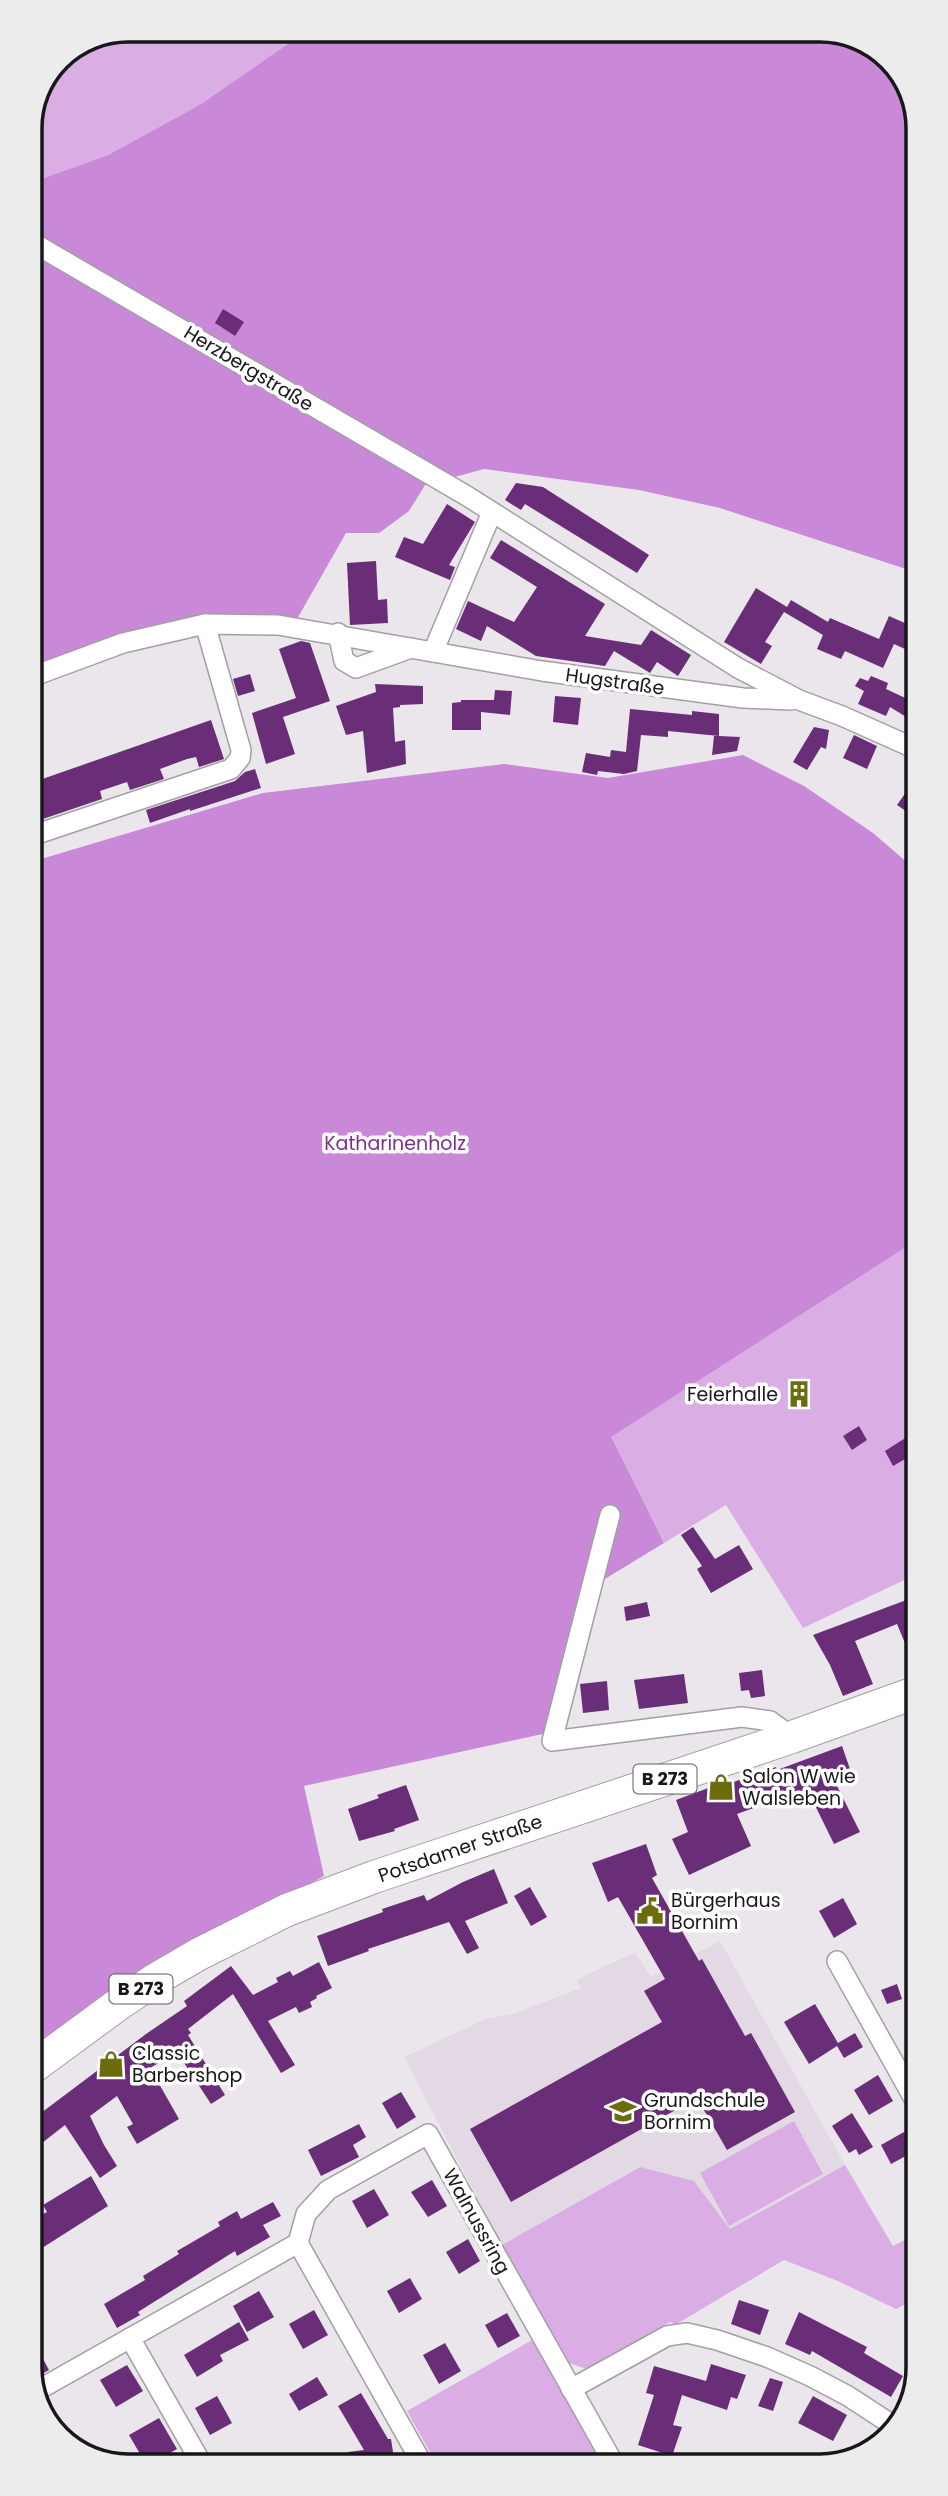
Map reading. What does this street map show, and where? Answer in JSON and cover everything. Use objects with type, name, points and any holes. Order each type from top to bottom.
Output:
[{"type":"main road","name":"Potsdamer Straße","points":[[42,2060],[156,1979],[287,1910],[374,1877],[792,1737],[906,1696]]},
{"type":"street","name":"Herzbergstraße","points":[[42,248],[467,496]]},
{"type":"street","name":"Hugstraße","points":[[467,496],[738,668],[799,700],[906,745]]},
{"type":"street","points":[[433,652],[492,512]]},
{"type":"street","name":"Hugstraße","points":[[42,673],[123,643],[205,624],[278,625],[617,682],[743,698],[799,700]]},
{"type":"street","points":[[42,832],[231,769],[236,764],[241,750],[205,624]]},
{"type":"street","points":[[338,634],[344,661],[356,668],[411,648]]},
{"type":"street","points":[[610,1515],[552,1741],[742,1717],[770,1721],[792,1737]]},
{"type":"street","points":[[837,1961],[906,2085]]},
{"type":"street","name":"Walnussring","points":[[298,2243],[306,2214],[328,2190],[428,2134],[608,2454]]},
{"type":"street","points":[[44,2387],[298,2243],[418,2454]]},
{"type":"street","points":[[571,2389],[667,2336],[687,2333],[717,2340],[789,2367],[848,2396],[887,2421]]},
{"type":"street","points":[[130,2338],[195,2454]]},
{"type":"shaded area","points":[[128,42],[291,42],[201,104],[108,155],[42,179],[42,123],[45,106],[60,76],[71,63],[85,54],[112,44]]},
{"type":"shaded area","points":[[906,1247],[906,1579],[803,1628],[726,1505],[664,1543],[610,1437]]},
{"type":"shaded area","name":"Grundschule Bornim","points":[[720,1941],[845,2165],[730,2230],[694,2181],[639,2167],[502,2245],[404,2057],[488,2018],[510,2015],[581,1988],[576,1980],[635,1952],[651,1977]]},
{"type":"shaded area","points":[[794,2121],[823,2174],[729,2226],[700,2173]]},
{"type":"shaded area","points":[[845,2165],[893,2246],[906,2239],[906,2304],[896,2309],[838,2281],[784,2260],[675,2325],[670,2322],[587,2369],[569,2363],[502,2245],[640,2167],[694,2181],[730,2229]]},
{"type":"shaded area","points":[[534,2339],[599,2454],[431,2454],[407,2411]]},
{"type":"green space","points":[[291,42],[825,42],[853,49],[877,63],[897,90],[903,106],[906,128],[906,569],[720,508],[639,490],[484,469],[425,485],[409,511],[379,533],[346,533],[297,619],[205,624],[42,674],[42,179],[108,155],[201,104]]},
{"type":"green space","name":"Katharinenholz","points":[[743,755],[804,786],[873,833],[906,861],[906,1247],[611,1437],[664,1543],[600,1582],[561,1730],[304,1786],[324,1876],[231,1926],[42,2048],[42,859],[263,793],[504,764],[608,778]]},
{"type":"building","points":[[223,309],[244,322],[235,336],[215,323]]},
{"type":"building","points":[[516,483],[543,487],[649,555],[637,573],[525,504],[521,510],[505,500]]},
{"type":"building","points":[[447,504],[475,522],[449,565],[455,567],[450,580],[395,557],[404,537],[423,544]]},
{"type":"building","points":[[501,540],[605,604],[585,636],[641,645],[651,630],[691,655],[678,676],[657,662],[650,673],[614,651],[605,666],[536,656],[487,626],[481,641],[456,629],[468,601],[514,622],[537,587],[490,558]]},
{"type":"building","points":[[376,561],[378,600],[387,599],[388,623],[350,625],[347,563]]},
{"type":"building","points":[[756,588],[787,607],[791,600],[828,622],[830,618],[879,639],[889,616],[906,624],[906,649],[894,644],[883,668],[845,651],[841,659],[817,649],[823,635],[784,612],[765,642],[772,646],[761,664],[724,642]]},
{"type":"building","points":[[301,641],[310,643],[330,701],[283,717],[295,754],[266,764],[252,713],[296,698],[279,649]]},
{"type":"building","points":[[250,674],[255,691],[238,696],[233,679]]},
{"type":"building","points":[[871,676],[888,683],[886,689],[906,698],[906,717],[890,707],[886,716],[858,704],[864,691],[855,686],[860,678],[868,681]]},
{"type":"building","points":[[375,684],[423,686],[423,704],[393,708],[395,742],[405,740],[406,764],[367,773],[363,731],[346,735],[336,706],[376,692]]},
{"type":"building","points":[[495,690],[512,691],[510,715],[481,712],[481,730],[452,730],[452,703],[461,700],[494,700]]},
{"type":"building","points":[[555,696],[581,698],[578,725],[553,722]]},
{"type":"building","points":[[630,709],[692,715],[692,711],[719,714],[719,736],[668,731],[668,737],[641,735],[637,771],[624,774],[598,771],[597,775],[582,772],[586,753],[610,757],[611,750],[626,752]]},
{"type":"building","points":[[211,720],[224,759],[199,767],[196,757],[187,759],[160,769],[164,779],[130,790],[127,782],[100,791],[102,799],[42,819],[42,779]]},
{"type":"building","points":[[814,727],[829,730],[826,749],[821,747],[807,770],[793,762]]},
{"type":"building","points":[[854,735],[877,746],[867,769],[843,758]]},
{"type":"building","points":[[714,736],[740,737],[737,751],[712,755]]},
{"type":"building","points":[[255,769],[261,788],[150,823],[146,810],[235,781],[245,772]]},
{"type":"building","points":[[906,792],[906,811],[897,805]]},
{"type":"building","points":[[859,1426],[867,1440],[852,1450],[843,1436]]},
{"type":"building","points":[[906,1438],[906,1460],[893,1466],[885,1451]]},
{"type":"building","points":[[693,1527],[715,1559],[739,1545],[753,1569],[711,1593],[697,1569],[702,1566],[681,1535]]},
{"type":"building","points":[[906,1600],[906,1646],[897,1624],[855,1641],[873,1684],[843,1696],[813,1635]]},
{"type":"building","points":[[647,1602],[650,1616],[626,1621],[624,1607]]},
{"type":"building","points":[[762,1670],[765,1696],[751,1698],[749,1690],[741,1691],[739,1673]]},
{"type":"building","points":[[684,1674],[688,1703],[639,1709],[634,1680]]},
{"type":"building","points":[[607,1681],[609,1710],[583,1713],[580,1684]]},
{"type":"building","points":[[842,1746],[850,1769],[832,1776],[860,1832],[834,1844],[807,1789],[737,1814],[751,1846],[689,1875],[672,1839],[688,1832],[676,1800],[727,1781],[728,1784],[776,1767],[777,1770]]},
{"type":"building","points":[[406,1785],[419,1820],[394,1829],[395,1831],[359,1841],[348,1809]]},
{"type":"building","points":[[646,1844],[657,1875],[652,1878],[745,2036],[751,2033],[795,2112],[727,2150],[697,2098],[511,2202],[470,2129],[662,2022],[644,1991],[665,1979],[618,1897],[608,1902],[592,1863]]},
{"type":"building","points":[[494,1869],[508,1903],[465,1921],[479,1948],[467,1954],[449,1922],[368,1949],[369,1951],[328,1966],[317,1936],[424,1895],[427,1901]]},
{"type":"building","points":[[530,1887],[547,1917],[531,1926],[514,1896]]},
{"type":"building","points":[[843,1898],[857,1924],[834,1938],[819,1911]]},
{"type":"building","points":[[319,1962],[332,1988],[316,1996],[317,1998],[310,2002],[312,2007],[299,2013],[296,2007],[268,2021],[295,2065],[281,2073],[233,1994],[188,2029],[191,2033],[188,2035],[225,2095],[211,2104],[177,2052],[150,2068],[179,2119],[137,2144],[127,2127],[133,2124],[117,2096],[90,2116],[117,2166],[100,2178],[65,2125],[42,2143],[42,2112],[187,2006],[184,2001],[231,1966],[253,1995],[278,1982],[276,1978],[290,1971],[293,1976]]},
{"type":"building","points":[[897,1984],[902,1999],[887,2004],[881,1990]]},
{"type":"building","points":[[815,2004],[838,2043],[855,2033],[863,2047],[844,2058],[837,2046],[809,2064],[784,2022]]},
{"type":"building","points":[[878,2075],[893,2101],[869,2115],[854,2090]]},
{"type":"building","points":[[401,2092],[416,2117],[397,2129],[382,2103]]},
{"type":"building","points":[[852,2113],[873,2147],[859,2155],[856,2149],[849,2153],[832,2126]]},
{"type":"building","points":[[359,2124],[366,2137],[353,2145],[359,2157],[321,2176],[308,2150]]},
{"type":"building","points":[[904,2132],[906,2156],[891,2164],[881,2145]]},
{"type":"building","points":[[91,2176],[108,2206],[42,2248],[42,2214],[47,2212],[43,2205]]},
{"type":"building","points":[[432,2180],[447,2206],[428,2217],[411,2192]]},
{"type":"building","points":[[374,2189],[389,2215],[367,2228],[352,2201]]},
{"type":"building","points":[[273,2202],[281,2216],[263,2225],[270,2237],[237,2256],[235,2251],[117,2328],[104,2304],[145,2280],[143,2276],[179,2254],[177,2251],[220,2226],[218,2222],[237,2211],[241,2219]]},
{"type":"building","points":[[468,2239],[480,2261],[459,2274],[446,2252]]},
{"type":"building","points":[[410,2278],[422,2299],[399,2313],[387,2291]]},
{"type":"building","points":[[259,2291],[274,2317],[247,2332],[233,2306]]},
{"type":"building","points":[[739,2300],[769,2310],[760,2335],[731,2324]]},
{"type":"building","points":[[314,2310],[328,2335],[303,2349],[289,2324]]},
{"type":"building","points":[[799,2312],[867,2347],[864,2353],[903,2376],[891,2397],[812,2351],[810,2355],[785,2344]]},
{"type":"building","points":[[507,2313],[520,2336],[498,2348],[485,2325]]},
{"type":"building","points":[[239,2322],[249,2340],[220,2355],[223,2361],[197,2377],[184,2355]]},
{"type":"building","points":[[445,2343],[461,2371],[439,2384],[423,2355]]},
{"type":"building","points":[[42,2357],[49,2370],[43,2374]]},
{"type":"building","points":[[711,2364],[746,2375],[737,2399],[731,2397],[727,2410],[682,2395],[673,2425],[682,2427],[673,2454],[638,2445],[654,2395],[646,2393],[654,2366],[706,2381]]},
{"type":"building","points":[[127,2365],[143,2391],[116,2407],[100,2380]]},
{"type":"building","points":[[317,2377],[328,2395],[299,2411],[289,2394]]},
{"type":"building","points":[[770,2378],[783,2382],[773,2411],[758,2406]]},
{"type":"building","points":[[361,2393],[388,2439],[391,2439],[393,2454],[348,2454],[364,2450],[338,2406]]},
{"type":"building","points":[[217,2396],[232,2423],[210,2435],[195,2408]]},
{"type":"building","points":[[813,2396],[847,2415],[833,2441],[798,2423]]},
{"type":"building","points":[[159,2418],[177,2449],[168,2454],[140,2454],[129,2435]]},
{"type":"place","name":"Feierhalle","points":[[799,1394]]},
{"type":"place","name":"Salon W wie Walsleben","points":[[721,1787]]},
{"type":"place","name":"Bürgerhaus Bornim","points":[[650,1911]]},
{"type":"place","name":"Classic Barbershop","points":[[111,2064]]},
{"type":"place","name":"Grundschule Bornim","points":[[623,2111]]}]
